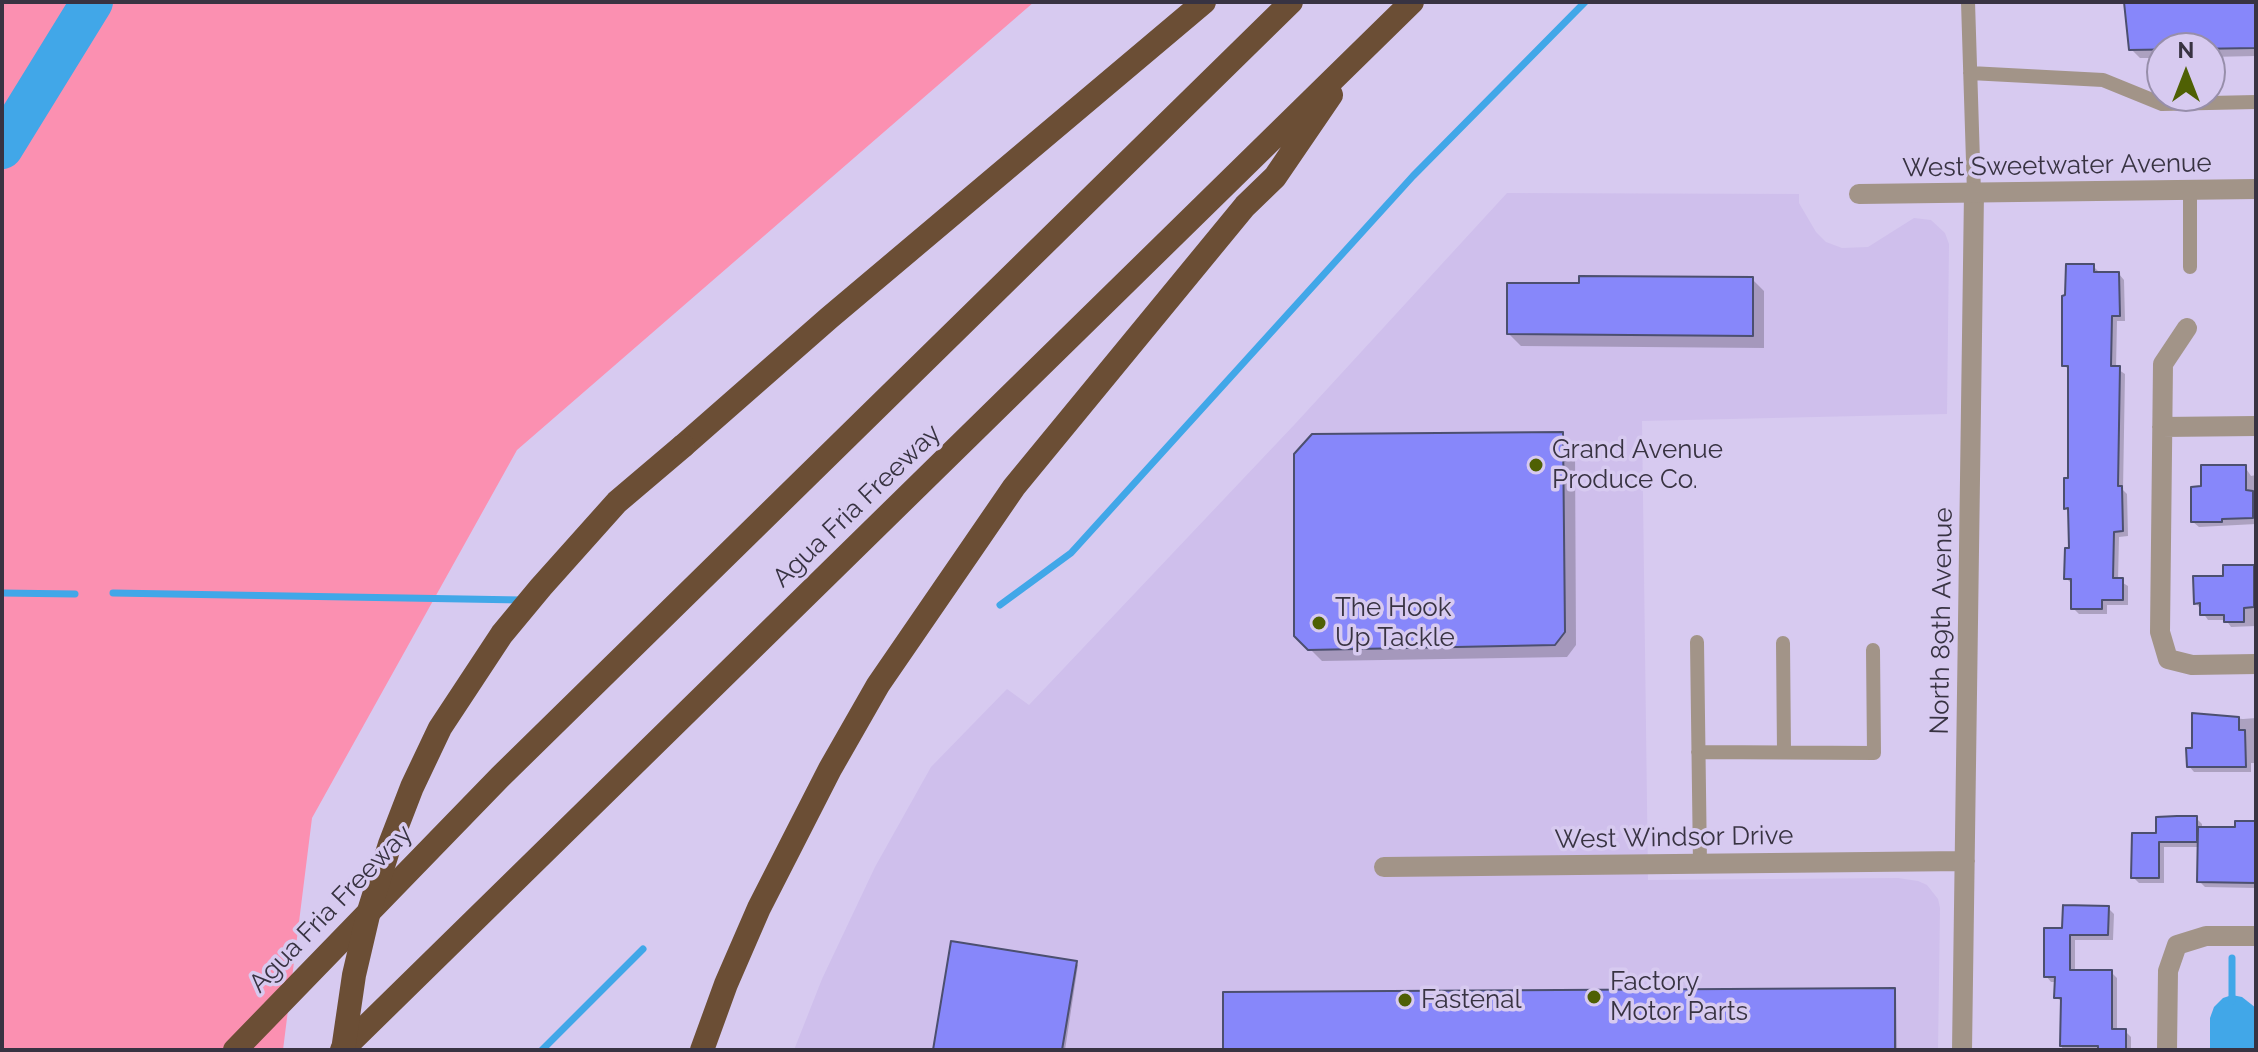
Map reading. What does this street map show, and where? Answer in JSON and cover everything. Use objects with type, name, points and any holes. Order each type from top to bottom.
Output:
[{"type":"highway","points":[[342,1050],[354,975],[390,844],[440,728],[502,634],[617,502],[829,318],[1204,2]]},
{"type":"highway","name":"Agua Fria Freeway","points":[[235,1050],[500,777],[1291,2]]},
{"type":"highway","name":"Agua Fria Freeway","points":[[342,1050],[1412,2]]},
{"type":"highway","points":[[702,1050],[759,908],[830,769],[886,672],[1014,487],[1245,206],[1275,177],[1361,50]]},
{"type":"street","name":"West Sweetwater Avenue","points":[[1859,194],[2256,189]]},
{"type":"street","name":"North 89th Avenue","points":[[1962,1050],[1974,193]]},
{"type":"street","points":[[2187,328],[2163,364],[2160,632],[2168,659],[2192,665],[2256,664]]},
{"type":"street","points":[[2162,427],[2256,426]]},
{"type":"street","name":"West Windsor Drive","points":[[1384,867],[1965,861]]},
{"type":"street","points":[[2167,1050],[2168,971],[2177,945],[2206,936],[2256,936]]},
{"type":"lane","points":[[1968,2],[1974,193]]},
{"type":"lane","points":[[1970,73],[2103,80],[2162,104],[2256,102]]},
{"type":"lane","points":[[2190,190],[2190,267]]},
{"type":"lane","points":[[1697,642],[1700,864]]},
{"type":"lane","points":[[1783,643],[1784,752]]},
{"type":"lane","points":[[1698,752],[1874,753],[1873,650]]},
{"type":"shaded area","points":[[2,2],[1034,2],[517,450],[312,818],[283,1050],[2,1050]]},
{"type":"shaded area","points":[[1507,193],[1799,194],[1799,203],[1816,232],[1826,242],[1842,248],[1868,247],[1914,218],[1931,220],[1945,233],[1949,244],[1947,414],[1642,421],[1648,880],[1898,878],[1927,885],[1938,899],[1940,908],[1938,1050],[794,1050],[822,979],[875,867],[931,767],[1007,689],[1029,705],[1295,424]]},
{"type":"water","points":[[2232,995],[2242,997],[2256,1008],[2256,1050],[2210,1050],[2210,1018],[2214,1007],[2223,998]]},
{"type":"building","points":[[2124,2],[2256,2],[2256,48],[2226,48],[2226,32],[2146,32],[2146,50],[2129,50]]},
{"type":"building","points":[[2066,264],[2094,264],[2094,272],[2119,272],[2120,316],[2112,316],[2111,366],[2120,366],[2118,486],[2122,486],[2123,531],[2114,532],[2113,578],[2123,578],[2123,600],[2102,600],[2102,609],[2071,609],[2071,579],[2064,579],[2065,548],[2069,548],[2068,508],[2064,509],[2064,478],[2068,478],[2068,366],[2062,366],[2062,296],[2065,295]]},
{"type":"building","points":[[1579,276],[1753,277],[1753,336],[1507,334],[1507,283],[1579,283]]},
{"type":"building","points":[[1563,432],[1565,632],[1555,645],[1308,650],[1294,636],[1294,454],[1312,434]]},
{"type":"building","points":[[2201,465],[2246,465],[2246,490],[2253,491],[2253,518],[2191,522],[2191,487],[2201,486]]},
{"type":"building","points":[[2223,565],[2254,565],[2254,607],[2244,608],[2244,622],[2224,622],[2224,615],[2200,615],[2200,603],[2194,604],[2193,576],[2223,576]]},
{"type":"building","points":[[2192,713],[2239,717],[2239,730],[2245,730],[2246,767],[2187,767],[2186,748],[2192,748]]},
{"type":"building","points":[[2197,816],[2197,842],[2159,842],[2159,878],[2131,878],[2132,833],[2156,833],[2156,817]]},
{"type":"building","points":[[2235,821],[2256,821],[2256,883],[2197,882],[2198,827],[2235,827]]},
{"type":"building","points":[[2063,905],[2109,906],[2108,935],[2070,935],[2070,970],[2112,970],[2112,1029],[2126,1029],[2126,1050],[2060,1046],[2061,998],[2054,998],[2055,977],[2044,977],[2044,928],[2062,928]]},
{"type":"building","points":[[951,941],[1077,961],[1062,1050],[933,1050]]},
{"type":"building","points":[[1895,988],[1895,1050],[1223,1050],[1223,992]]},
{"type":"waterway","points":[[2,148],[92,2]]},
{"type":"waterway","points":[[1000,605],[1071,553],[1413,176],[1585,2]]},
{"type":"waterway","points":[[2,593],[75,594]]},
{"type":"waterway","points":[[113,593],[522,600]]},
{"type":"waterway","points":[[542,1050],[643,949]]},
{"type":"waterway","points":[[2232,958],[2232,1001]]},
{"type":"place","name":"Grand Avenue Produce Co.","points":[[1536,465]]},
{"type":"place","name":"The Hook Up Tackle","points":[[1319,623]]},
{"type":"place","name":"Factory Motor Parts","points":[[1594,997]]},
{"type":"place","name":"Fastenal","points":[[1405,1000]]}]
